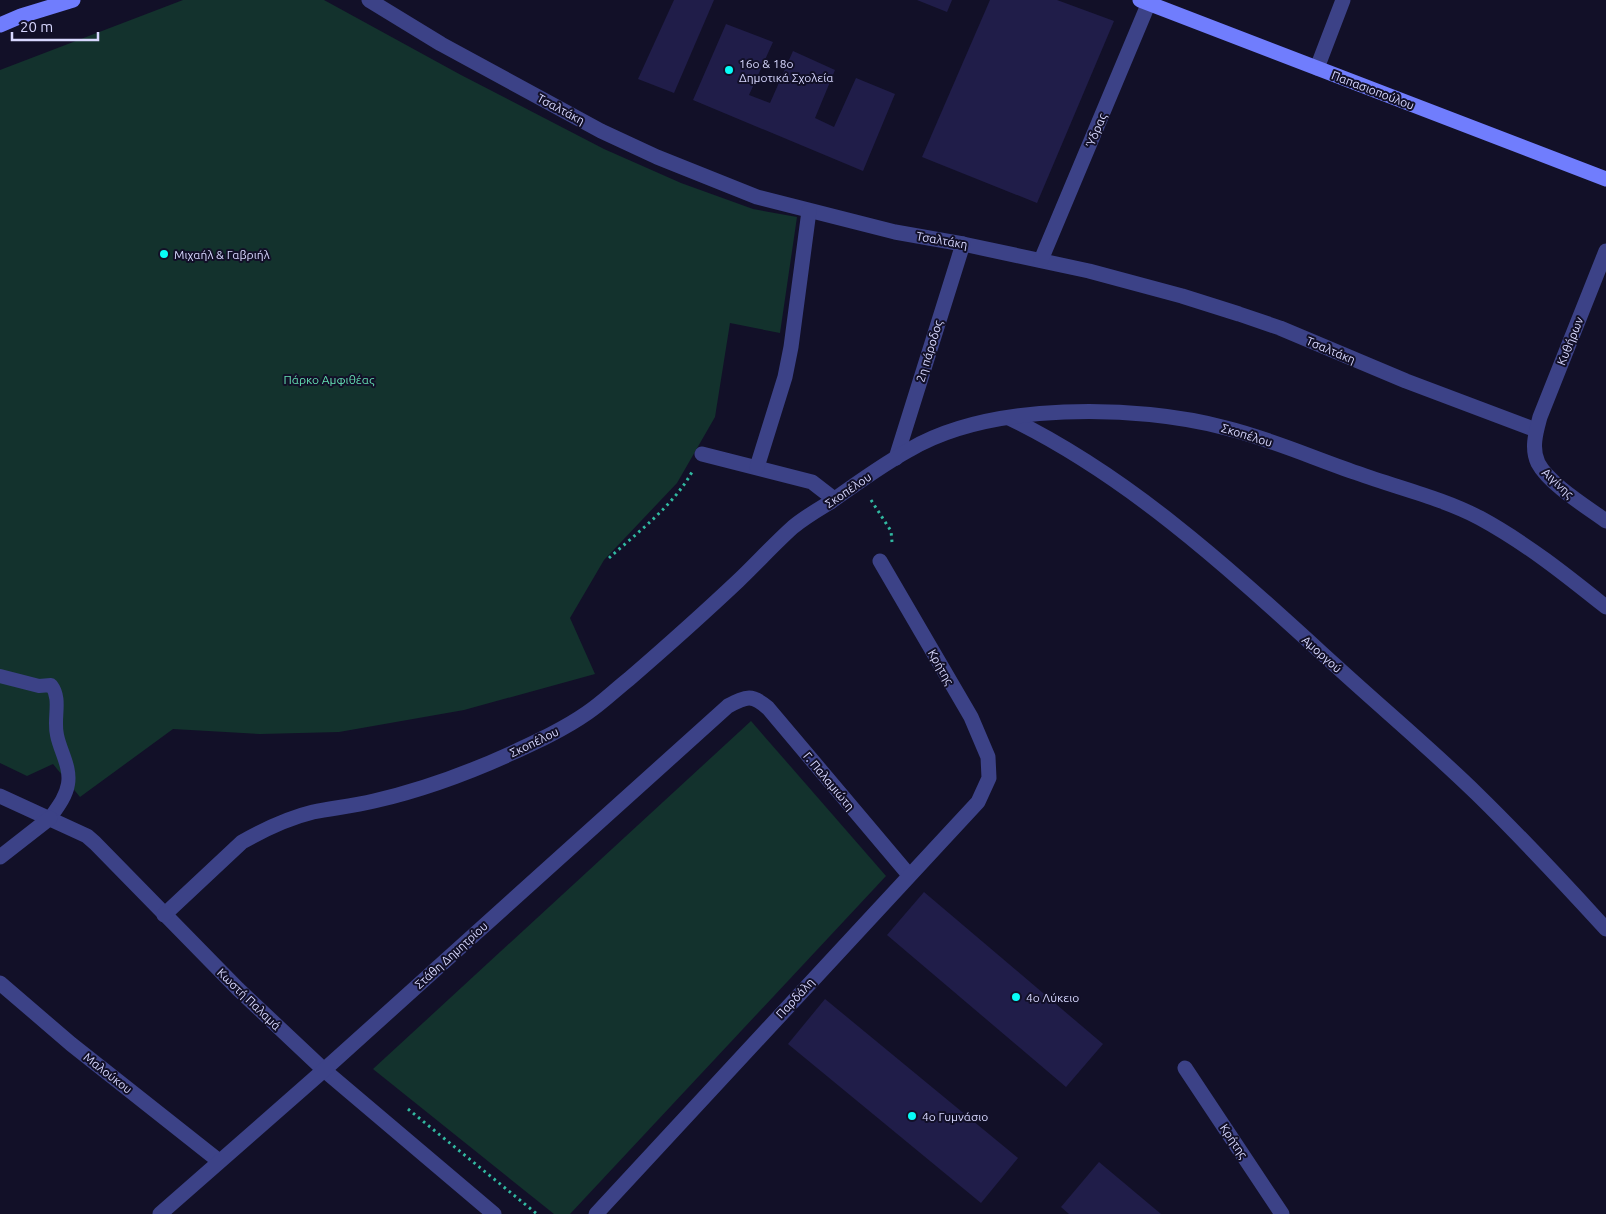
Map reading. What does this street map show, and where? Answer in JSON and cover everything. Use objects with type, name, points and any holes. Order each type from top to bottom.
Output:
[{"type":"main road","points":[[0,25],[21,16],[73,0]]},
{"type":"main road","name":"Παπασιοπούλου","points":[[1146,1],[1606,179]]},
{"type":"street","name":"Τσαλτάκη","points":[[369,0],[449,48],[609,135],[657,158],[749,194],[895,232],[1041,260],[1107,276],[1239,314],[1280,328],[1406,381],[1536,430]]},
{"type":"street","points":[[1317,68],[1343,0]]},
{"type":"street","name":"Ύδρας","points":[[1041,260],[1146,1]]},
{"type":"street","points":[[757,467],[788,362],[809,211]]},
{"type":"street","name":"2η πάροδος","points":[[896,458],[963,244]]},
{"type":"street","name":"Κυθήρων","points":[[1536,430],[1606,251]]},
{"type":"street","name":"Σκοπέλου","points":[[164,915],[242,842],[262,831],[312,812],[372,801],[426,787],[488,764],[546,738],[588,712],[648,663],[795,526],[859,482],[921,443],[948,431],[1008,417],[1062,412],[1129,412],[1178,418],[1224,427],[1272,442],[1431,498],[1476,516],[1533,550],[1606,607]]},
{"type":"street","name":"Αμοργού","points":[[1008,417],[1057,443],[1103,472],[1208,553],[1477,794],[1606,928]]},
{"type":"street","name":"Αιγίνης","points":[[1536,430],[1535,451],[1542,468],[1557,484],[1606,521]]},
{"type":"street","points":[[702,454],[812,482],[834,499]]},
{"type":"street","name":"Κρήτης","points":[[880,561],[971,718],[988,757],[988,778]]},
{"type":"street","name":"Γ. Παλαμιώτη","points":[[743,698],[750,697],[768,708],[909,875]]},
{"type":"street","name":"Στάθη Δημητρίου","points":[[170,1211],[219,1161],[324,1070],[721,712],[743,698]]},
{"type":"street","name":"Παρδάλη","points":[[596,1214],[978,802],[988,778]]},
{"type":"street","name":"Κωστή Παλαμά","points":[[0,796],[88,836],[238,989],[324,1070],[494,1214]]},
{"type":"street","points":[[0,857],[50,818]]},
{"type":"street","name":"Μαλούκου","points":[[0,983],[71,1044],[219,1161]]},
{"type":"street","name":"Κρήτης","points":[[1185,1068],[1282,1214]]},
{"type":"lane","points":[[0,676],[39,686],[51,685],[56,692],[56,733],[68,769],[68,783],[63,798],[50,818]]},
{"type":"path","points":[[609,558],[664,507],[686,482],[702,454]]},
{"type":"path","points":[[859,482],[891,530],[890,550],[880,561]]},
{"type":"path","points":[[401,1103],[537,1214]]},
{"type":"green space","name":"Πάρκο Αμφιθέας","points":[[183,0],[324,0],[461,75],[604,149],[681,183],[753,209],[797,217],[780,333],[730,323],[715,417],[677,483],[604,560],[570,618],[595,674],[464,710],[339,732],[260,734],[173,729],[80,797],[53,764],[27,776],[0,763],[0,70]]},
{"type":"green space","points":[[751,721],[886,876],[570,1214],[554,1214],[373,1069]]},
{"type":"building","points":[[674,0],[714,0],[674,93],[638,79]]},
{"type":"building","points":[[917,0],[952,0],[947,12]]},
{"type":"building","points":[[990,0],[1057,0],[1114,21],[1037,203],[922,157]]},
{"type":"building","points":[[726,24],[773,42],[749,95],[770,103],[793,51],[835,70],[815,118],[834,127],[856,78],[895,94],[863,171],[693,100]]},
{"type":"building","points":[[924,892],[1103,1044],[1066,1087],[887,935]]},
{"type":"building","points":[[825,999],[1018,1158],[981,1203],[788,1044]]},
{"type":"building","points":[[1099,1162],[1161,1214],[1069,1214],[1061,1207]]},
{"type":"place","name":"16ο & 18ο Δημοτικά Σχολεία","points":[[729,70]]},
{"type":"place","name":"Μιχαήλ & Γαβριήλ","points":[[164,254]]},
{"type":"place","name":"4ο Λύκειο","points":[[1016,997]]},
{"type":"place","name":"4ο Γυμνάσιο","points":[[912,1116]]}]
